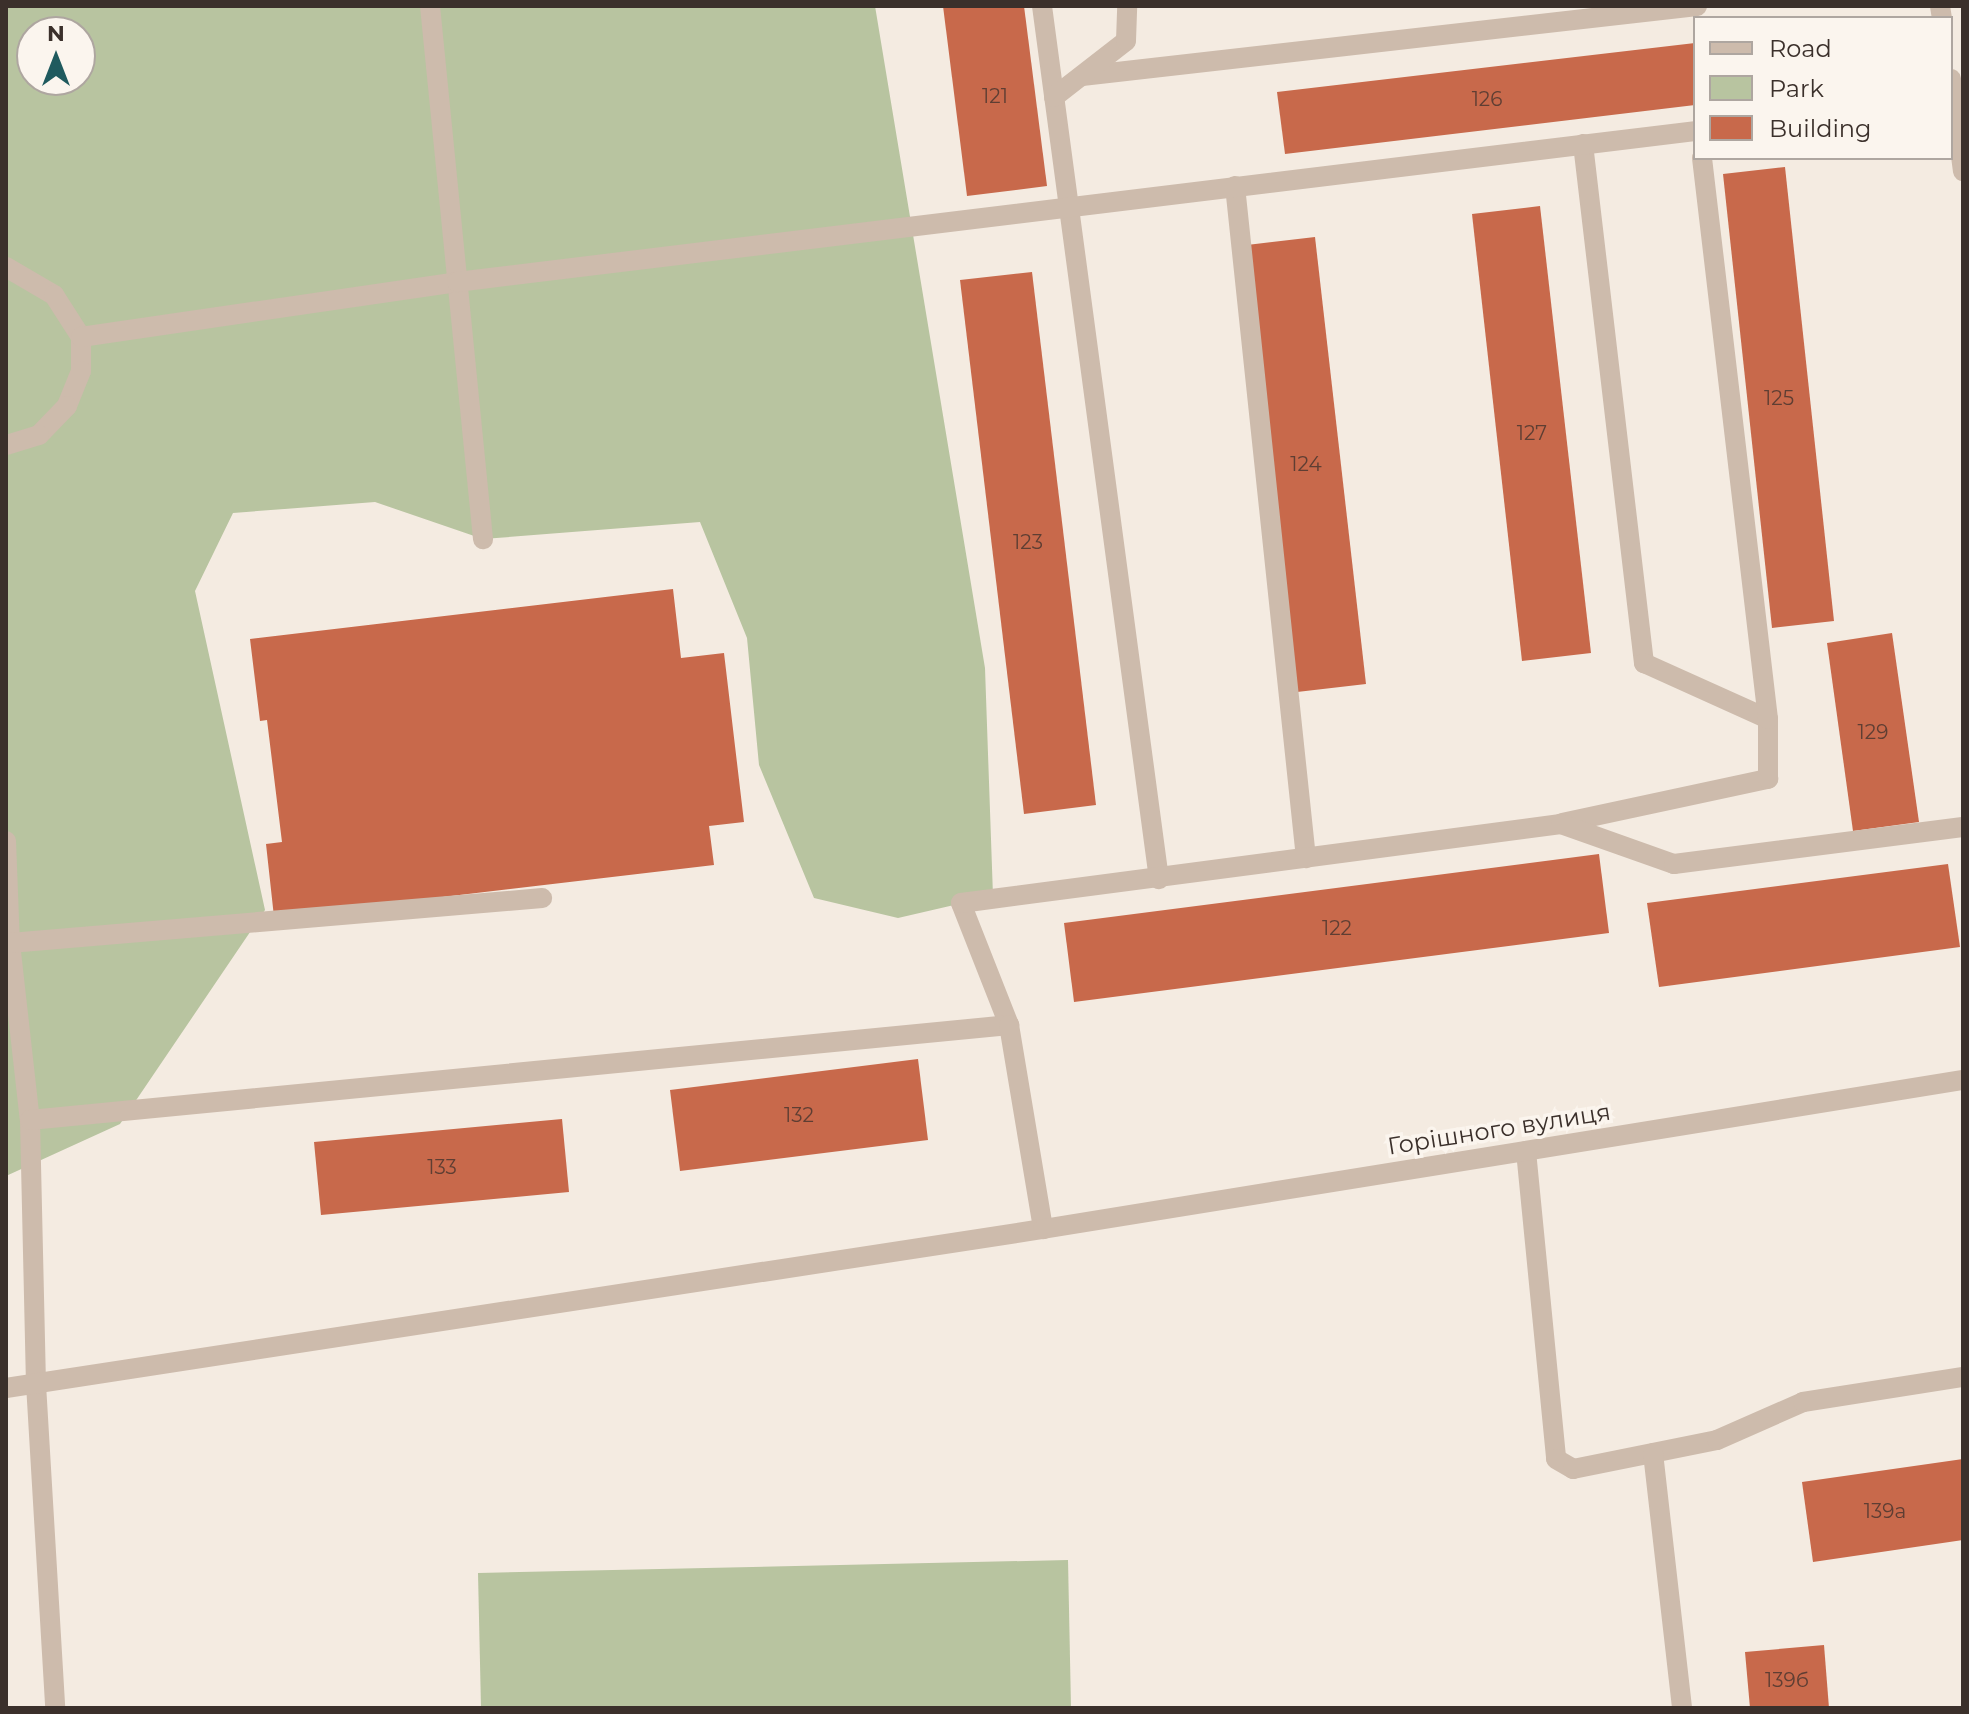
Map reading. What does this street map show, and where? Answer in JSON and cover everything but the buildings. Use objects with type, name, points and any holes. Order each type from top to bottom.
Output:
[{"type":"street","points":[[430,6],[483,539]]},
{"type":"street","points":[[1042,6],[1159,879]]},
{"type":"street","points":[[1054,97],[1126,41],[1127,6]]},
{"type":"street","points":[[1082,76],[1697,6]]},
{"type":"street","points":[[1953,102],[1963,171]]},
{"type":"street","points":[[81,337],[457,282],[1693,131]]},
{"type":"street","points":[[1583,144],[1644,663],[1768,719]]},
{"type":"street","points":[[1043,1229],[1009,1025],[961,903],[1561,824],[1768,779],[1768,719],[1702,160]]},
{"type":"street","points":[[1235,186],[1306,858]]},
{"type":"street","points":[[6,267],[54,295],[81,337],[81,371],[67,406],[39,435],[6,445]]},
{"type":"street","points":[[1561,824],[1674,864],[1963,827]]},
{"type":"street","points":[[6,841],[10,943],[30,1120],[36,1384],[55,1708]]},
{"type":"street","points":[[10,943],[542,898]]},
{"type":"street","points":[[30,1120],[1009,1025]]},
{"type":"street","name":"Горішного вулиця","points":[[6,1388],[1043,1229],[1963,1080]]},
{"type":"street","points":[[1526,1151],[1556,1459],[1573,1469],[1739,1433],[1803,1402],[1963,1377]]},
{"type":"street","points":[[1653,1453],[1682,1708]]},
{"type":"green space","points":[[6,6],[875,6],[985,668],[993,896],[898,918],[814,898],[759,765],[747,638],[700,522],[483,539],[375,502],[233,513],[195,591],[265,910],[120,1124],[6,1176]]},
{"type":"green space","points":[[1068,1560],[1071,1708],[481,1708],[478,1573]]}]
